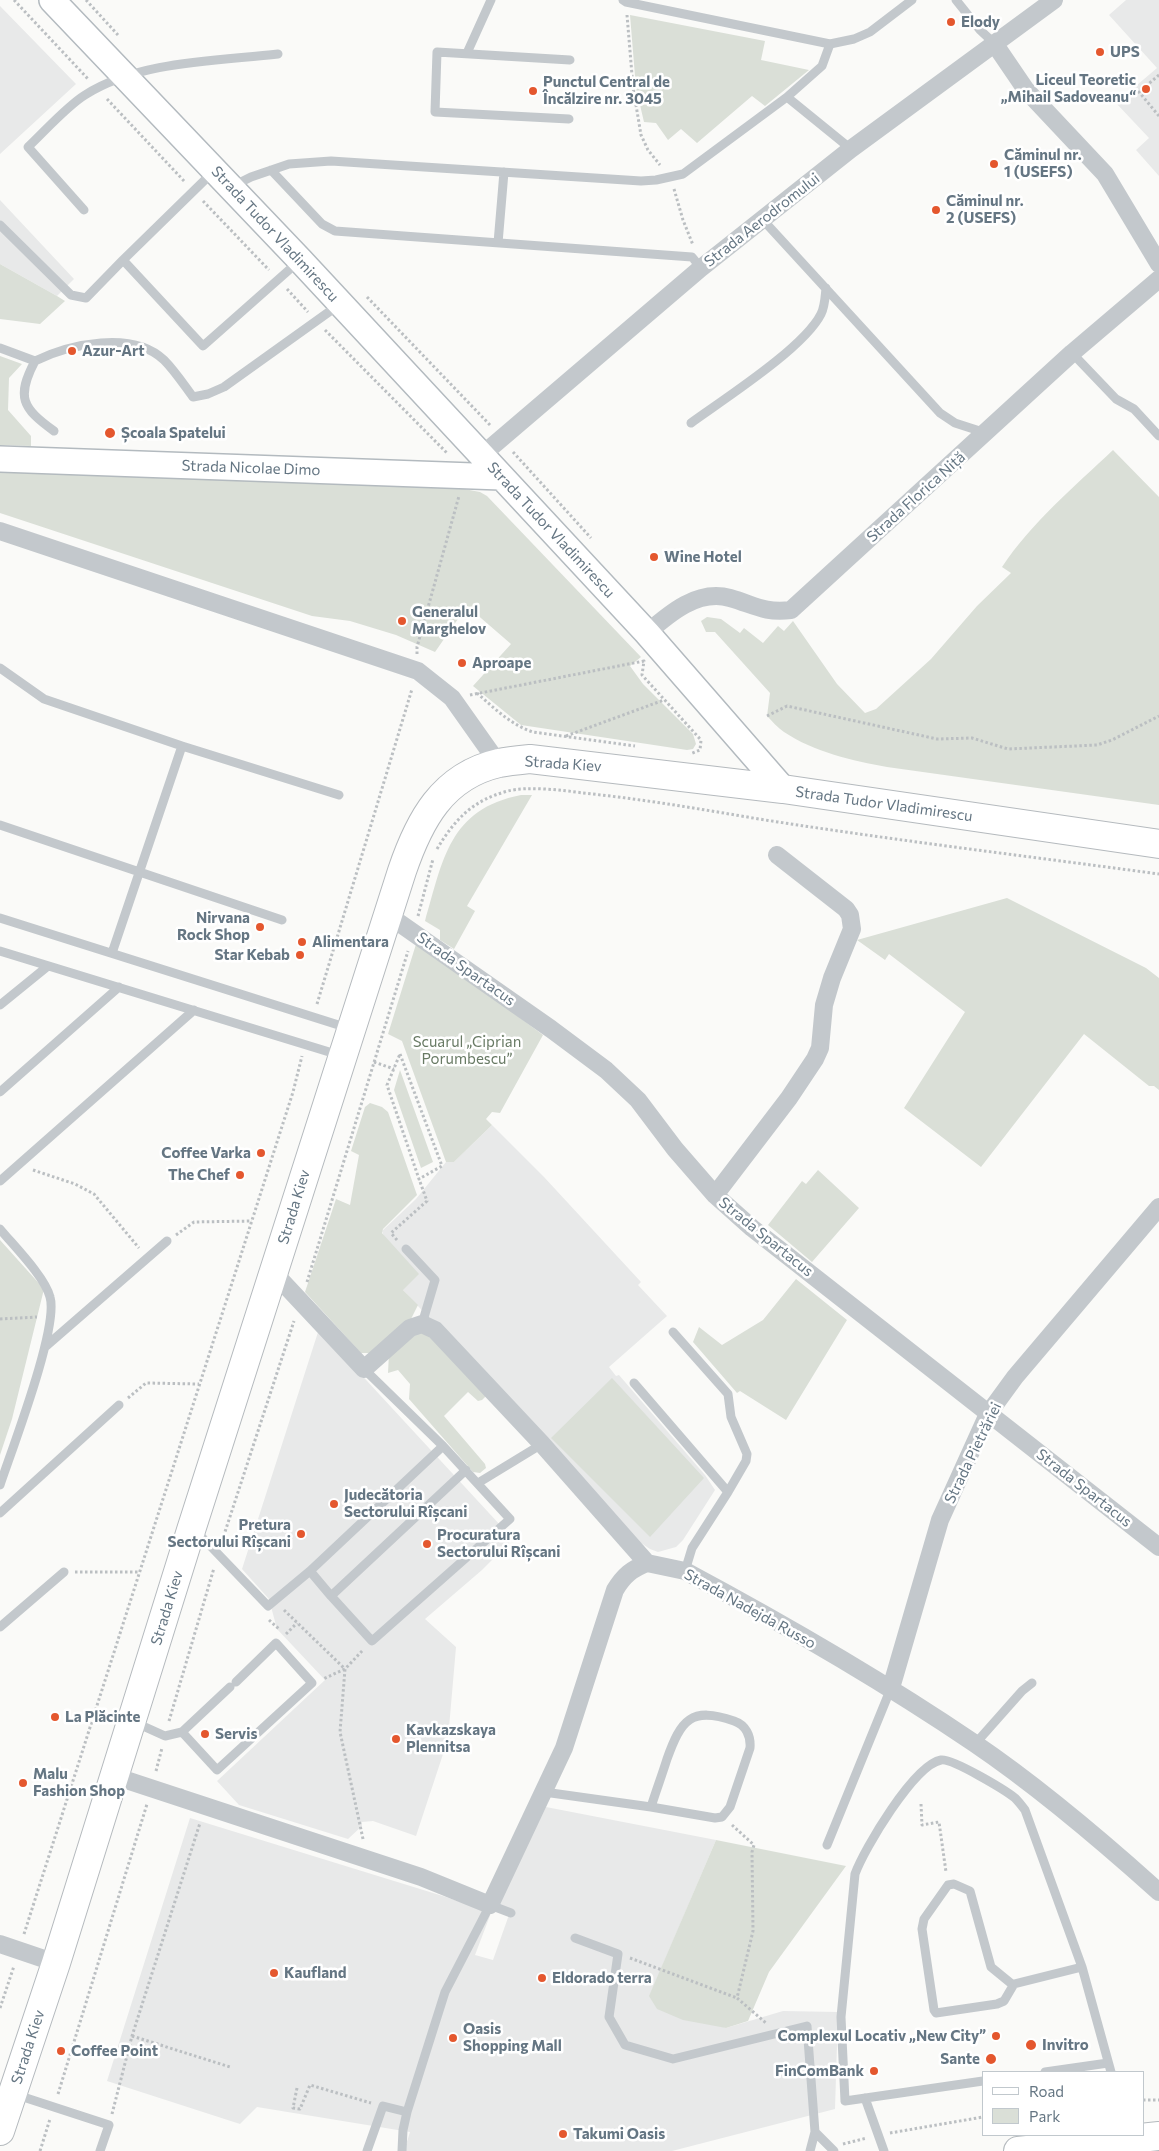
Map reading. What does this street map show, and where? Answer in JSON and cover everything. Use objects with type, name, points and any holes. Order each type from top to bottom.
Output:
[{"type":"main road","name":"Strada Tudor Vladimirescu","points":[[52,0],[223,178],[647,633],[783,790],[1159,844]]},
{"type":"main road","name":"Strada Nicolae Dimo","points":[[0,459],[501,477]]},
{"type":"main road","name":"Strada Kiev","points":[[0,2131],[56,1962],[192,1527],[413,837],[432,806],[452,786],[466,777],[498,764],[530,759],[783,790]]},
{"type":"main road","points":[[1018,2151],[1134,2140]]},
{"type":"street","name":"Strada Aerodromului","points":[[482,455],[699,260],[764,220],[851,149],[1054,0]]},
{"type":"street","points":[[994,43],[1026,90],[1105,174],[1159,264]]},
{"type":"street","name":"Strada Florica Niță","points":[[647,633],[663,618],[694,600],[712,595],[730,598],[751,607],[775,612],[791,610],[1072,354],[1159,279]]},
{"type":"street","points":[[0,531],[418,670],[452,698],[498,764]]},
{"type":"street","points":[[715,1195],[789,1098],[815,1060],[820,1048],[824,1005],[832,978],[852,929],[850,915],[846,909],[777,855]]},
{"type":"street","name":"Strada Spartacus","points":[[388,915],[606,1070],[638,1100],[674,1150],[715,1195],[752,1228],[1159,1546]]},
{"type":"street","name":"Strada Pietrăriei","points":[[891,1688],[940,1520],[988,1414],[1015,1377],[1159,1206]]},
{"type":"street","points":[[114,1776],[422,1877],[490,1906],[564,1748],[615,1590],[622,1577],[647,1564],[542,1444],[435,1330],[422,1324],[415,1325],[405,1331],[364,1369],[274,1273]]},
{"type":"street","name":"Strada Nadejda Russo","points":[[647,1564],[685,1571],[891,1688],[975,1744],[1109,1847],[1159,1892]]},
{"type":"street","points":[[0,1944],[56,1962]]},
{"type":"lane","points":[[467,53],[491,0]]},
{"type":"lane","points":[[624,1],[830,44],[854,39],[870,32],[912,0]]},
{"type":"lane","points":[[956,0],[980,30],[994,43]]},
{"type":"lane","points":[[0,224],[71,295],[86,298],[123,260],[223,178],[271,170],[289,164],[332,161],[641,181],[671,178],[683,174],[787,97],[822,66],[830,44]]},
{"type":"lane","points":[[569,118],[435,112],[437,52],[570,60]]},
{"type":"lane","points":[[84,210],[28,147],[84,96],[124,77],[149,69],[278,54]]},
{"type":"lane","points":[[787,97],[851,149]]},
{"type":"lane","points":[[271,170],[322,224],[335,231],[692,257],[699,260]]},
{"type":"lane","points":[[498,243],[504,172]]},
{"type":"lane","points":[[764,220],[940,413],[955,423],[986,433]]},
{"type":"lane","points":[[123,260],[203,346],[300,260]]},
{"type":"lane","points":[[691,423],[780,357],[812,327],[820,316],[825,304],[826,288]]},
{"type":"lane","points":[[54,431],[32,413],[25,401],[25,381],[35,361],[66,348],[88,343],[143,347],[164,360],[193,397],[208,394],[224,387],[340,304]]},
{"type":"lane","points":[[0,348],[35,361]]},
{"type":"lane","points":[[1072,354],[1116,399],[1134,409],[1159,436]]},
{"type":"lane","points":[[0,668],[44,699],[182,746],[338,795]]},
{"type":"lane","points":[[112,953],[182,746]]},
{"type":"lane","points":[[0,825],[282,920]]},
{"type":"lane","points":[[0,918],[351,1029]]},
{"type":"lane","points":[[0,952],[342,1056]]},
{"type":"lane","points":[[0,1005],[48,966]]},
{"type":"lane","points":[[0,1092],[119,987]]},
{"type":"lane","points":[[0,1181],[194,1010]]},
{"type":"lane","points":[[0,1229],[45,1285],[51,1298],[51,1316],[45,1347],[0,1485]]},
{"type":"lane","points":[[45,1347],[167,1241]]},
{"type":"lane","points":[[406,1249],[435,1280],[422,1324]]},
{"type":"lane","points":[[673,1332],[728,1394],[731,1417],[747,1454],[746,1461],[728,1492],[692,1548],[685,1571]]},
{"type":"lane","points":[[310,1571],[372,1641],[510,1519],[443,1446],[364,1369]]},
{"type":"lane","points":[[634,1383],[728,1492]]},
{"type":"lane","points":[[0,1513],[119,1405]]},
{"type":"lane","points":[[478,1483],[542,1444]]},
{"type":"lane","points":[[192,1527],[271,1604],[310,1571],[443,1446]]},
{"type":"lane","points":[[331,1596],[466,1470]]},
{"type":"lane","points":[[0,1627],[64,1572]]},
{"type":"lane","points":[[131,1720],[165,1736],[182,1732],[276,1643],[312,1683],[217,1770],[182,1732]]},
{"type":"lane","points":[[975,1744],[1022,1691],[1032,1683]]},
{"type":"lane","points":[[827,1845],[891,1688]]},
{"type":"lane","points":[[544,1792],[715,1818],[722,1817],[730,1807],[751,1742],[746,1729],[738,1722],[716,1715],[699,1716],[690,1719],[680,1730],[651,1807]]},
{"type":"lane","points":[[982,2081],[845,2101],[841,2017],[855,1874],[863,1856],[908,1785],[931,1764],[946,1760],[973,1772],[1015,1798],[1025,1810],[1082,1967],[1110,2068],[1061,2071]]},
{"type":"lane","points":[[1012,1985],[991,1967],[970,1891],[954,1884],[948,1885],[924,1919],[922,1929],[934,2012],[938,2014],[998,2004],[1004,2001],[1012,1985],[1082,1967]]},
{"type":"lane","points":[[402,2151],[402,2130],[445,1992],[490,1906],[511,1913]]},
{"type":"lane","points":[[575,1938],[618,1954],[609,2017],[624,2045],[673,2060],[807,2026],[815,2132],[810,2151]]},
{"type":"lane","points":[[12,2094],[109,2125],[100,2151]]},
{"type":"lane","points":[[865,2098],[877,2136],[884,2151]]},
{"type":"lane","points":[[367,2151],[382,2106],[407,2112]]},
{"type":"lane","points":[[815,2132],[832,2149]]},
{"type":"path","points":[[624,1],[633,87],[641,136],[648,150],[671,178],[683,220],[699,260]]},
{"type":"path","points":[[1159,75],[1139,92],[1159,116]]},
{"type":"path","points":[[501,438],[592,539]]},
{"type":"path","points":[[313,1017],[418,670],[417,647],[465,475]]},
{"type":"path","points":[[452,698],[644,660],[642,675],[701,740],[700,750],[696,753],[683,753]]},
{"type":"path","points":[[477,693],[524,730],[644,748]]},
{"type":"path","points":[[565,737],[664,700]]},
{"type":"path","points":[[766,716],[787,706],[937,739],[972,738],[1008,749],[1097,745],[1112,740],[1159,716]]},
{"type":"path","points":[[0,2008],[293,1092],[305,1044]]},
{"type":"path","points":[[406,1249],[391,1234],[427,1201],[419,1180],[387,1085],[400,1054],[442,1166],[419,1180]]},
{"type":"path","points":[[374,1062],[394,1069]]},
{"type":"path","points":[[17,1166],[66,1181],[94,1194],[148,1258]]},
{"type":"path","points":[[167,1241],[194,1222],[252,1221]]},
{"type":"path","points":[[0,1319],[51,1316]]},
{"type":"path","points":[[119,1405],[146,1383],[199,1384]]},
{"type":"path","points":[[64,1572],[140,1572]]},
{"type":"path","points":[[271,1604],[345,1669]]},
{"type":"path","points":[[271,1604],[269,1621],[285,1635]]},
{"type":"path","points":[[312,1683],[345,1669],[372,1641]]},
{"type":"path","points":[[345,1669],[340,1732],[367,1859]]},
{"type":"path","points":[[921,1804],[922,1825],[939,1822],[948,1885]]},
{"type":"path","points":[[109,2125],[132,2036],[205,1806]]},
{"type":"path","points":[[722,1817],[754,1845],[752,1852],[753,1931],[737,1998]]},
{"type":"path","points":[[618,1954],[737,1998],[778,2033]]},
{"type":"path","points":[[132,2036],[230,2067]]},
{"type":"path","points":[[297,2088],[293,2108],[300,2109],[310,2086],[382,2106]]},
{"type":"path","points":[[1144,2100],[1159,2099]]},
{"type":"path","points":[[832,2149],[916,2127],[982,2117]]},
{"type":"shaded area","name":"Liceul Teoretic „Mihail Sadoveanu“","points":[[1126,0],[1159,0],[1159,176],[1136,150],[1149,138],[1116,103],[1157,68],[1109,15]]},
{"type":"shaded area","points":[[0,6],[76,84],[0,154]]},
{"type":"shaded area","points":[[0,200],[74,279],[57,296],[0,264]]},
{"type":"shaded area","points":[[492,1125],[544,1177],[641,1282],[638,1285],[667,1316],[609,1367],[616,1376],[619,1375],[705,1475],[715,1490],[683,1540],[676,1547],[658,1552],[638,1541],[403,1290],[382,1231],[416,1199],[446,1162],[454,1162]]},
{"type":"shaded area","points":[[319,1329],[513,1539],[482,1570],[425,1619],[456,1647],[448,1739],[416,1836],[373,1821],[362,1822],[362,1826],[348,1839],[239,1805],[217,1781],[325,1680],[277,1629],[269,1599],[242,1569]]},
{"type":"shaded area","points":[[546,1807],[716,1840],[650,1995],[726,2028],[783,2011],[838,2012],[835,2109],[672,2151],[404,2151],[410,2132],[257,2107],[240,2124],[107,2081],[190,1818],[446,1897],[491,1913],[475,1955],[493,1960],[510,1912],[496,1906]]},
{"type":"green space","points":[[630,15],[765,41],[761,60],[809,70],[765,106],[752,96],[697,143],[681,129],[668,140],[656,123],[644,122],[636,88]]},
{"type":"green space","points":[[0,264],[65,301],[40,324],[0,319]]},
{"type":"green space","points":[[0,356],[22,364],[9,378],[8,410],[31,436],[31,446],[0,445]]},
{"type":"green space","points":[[1113,450],[1159,497],[1159,805],[887,767],[847,759],[808,745],[784,732],[767,716],[770,693],[715,632],[706,632],[701,621],[707,617],[721,619],[740,633],[744,628],[763,643],[778,626],[784,631],[793,621],[837,684],[865,713],[876,709],[931,659],[977,606],[1011,573],[1002,567],[1027,535],[1054,506]]},
{"type":"green space","points":[[0,471],[459,488],[480,492],[487,496],[641,657],[630,666],[643,684],[693,734],[696,744],[693,749],[687,750],[521,725],[473,686],[511,644],[467,606],[435,652],[396,635],[350,621],[312,616],[0,513]]},
{"type":"green space","points":[[521,795],[532,795],[467,906],[475,911],[454,949],[440,940],[440,930],[425,921],[444,858],[453,840],[464,825],[478,812],[497,802]]},
{"type":"green space","points":[[1007,898],[1146,968],[1159,978],[1159,1090],[1154,1086],[1149,1086],[1084,1034],[981,1167],[904,1108],[965,1012],[889,954],[885,960],[857,940]]},
{"type":"green space","name":"Scuarul „Ciprian Porumbescu”","points":[[417,941],[543,1035],[500,1113],[492,1112],[486,1119],[492,1125],[454,1162],[446,1162],[402,1041],[388,1034]]},
{"type":"green space","name":"Scuarul „Ciprian Porumbescu”","points":[[400,1070],[433,1162],[421,1168],[394,1090]]},
{"type":"green space","points":[[370,1103],[382,1107],[388,1112],[417,1195],[383,1229],[382,1233],[419,1274],[403,1290],[418,1305],[410,1321],[370,1353],[361,1353],[305,1292],[336,1199],[350,1205],[359,1155],[351,1151],[365,1107]]},
{"type":"green space","points":[[818,1170],[859,1208],[812,1262],[768,1225],[802,1181],[806,1184]]},
{"type":"green space","points":[[0,1240],[44,1289],[12,1419],[0,1455]]},
{"type":"green space","points":[[796,1279],[847,1320],[786,1420],[740,1391],[737,1393],[693,1342],[699,1327],[722,1345],[763,1320]]},
{"type":"green space","points":[[423,1328],[487,1395],[478,1401],[468,1392],[444,1416],[485,1464],[486,1468],[480,1473],[473,1472],[409,1399],[410,1384],[398,1370],[388,1373],[389,1353]]},
{"type":"green space","points":[[612,1378],[704,1478],[650,1537],[551,1438]]},
{"type":"green space","points":[[716,1840],[846,1866],[769,1972],[748,2021],[726,2028],[683,2020],[657,2009],[649,1996]]},
{"type":"place","name":"Elody","points":[[951,22]]},
{"type":"place","name":"UPS","points":[[1100,52]]},
{"type":"place","name":"Liceul Teoretic „Mihail Sadoveanu“","points":[[1146,89]]},
{"type":"place","name":"Punctul Central de Încălzire nr. 3045","points":[[533,91]]},
{"type":"place","name":"Căminul nr. 1 (USEFS)","points":[[994,164]]},
{"type":"place","name":"Căminul nr. 2 (USEFS)","points":[[936,210]]},
{"type":"place","name":"Azur-Art","points":[[72,351]]},
{"type":"place","name":"Școala Spatelui","points":[[110,433]]},
{"type":"place","name":"Wine Hotel","points":[[654,557]]},
{"type":"place","name":"Generalul Marghelov","points":[[402,621]]},
{"type":"place","name":"Aproape","points":[[462,663]]},
{"type":"place","name":"Nirvana Rock Shop","points":[[260,927]]},
{"type":"place","name":"Alimentara","points":[[302,942]]},
{"type":"place","name":"Star Kebab","points":[[300,955]]},
{"type":"place","name":"Coffee Varka","points":[[261,1153]]},
{"type":"place","name":"The Chef","points":[[240,1175]]},
{"type":"place","name":"Judecătoria Sectorului Rîșcani","points":[[334,1504]]},
{"type":"place","name":"Pretura Sectorului Rîșcani","points":[[301,1534]]},
{"type":"place","name":"Procuratura Sectorului Rîșcani","points":[[427,1544]]},
{"type":"place","name":"La Plăcinte","points":[[55,1717]]},
{"type":"place","name":"Servis","points":[[205,1734]]},
{"type":"place","name":"Kavkazskaya Plennitsa","points":[[396,1739]]},
{"type":"place","name":"Malu Fashion Shop","points":[[23,1783]]},
{"type":"place","name":"Kaufland","points":[[274,1973]]},
{"type":"place","name":"Eldorado terra","points":[[542,1978]]},
{"type":"place","name":"Complexul Locativ „New City”","points":[[996,2036]]},
{"type":"place","name":"Oasis Shopping Mall","points":[[453,2038]]},
{"type":"place","name":"Invitro","points":[[1031,2045]]},
{"type":"place","name":"Coffee Point","points":[[61,2051]]},
{"type":"place","name":"Sante","points":[[991,2059]]},
{"type":"place","name":"FinComBank","points":[[874,2071]]},
{"type":"place","name":"Takumi Oasis","points":[[563,2134]]}]
